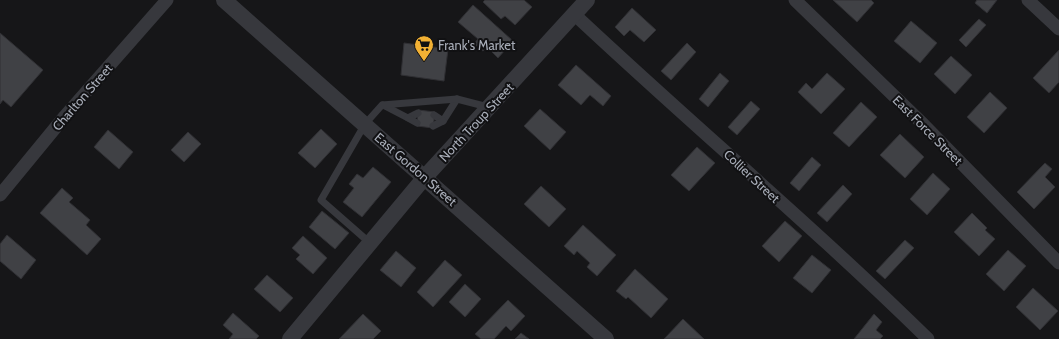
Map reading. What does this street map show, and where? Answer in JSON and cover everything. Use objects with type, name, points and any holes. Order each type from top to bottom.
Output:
[{"type":"street","name":"Charlton Street","points":[[0,195],[65,116],[167,0]]},
{"type":"street","name":"East Gordon Street","points":[[224,0],[606,339]]},
{"type":"street","name":"North Troup Street","points":[[290,339],[425,177],[587,0]]},
{"type":"street","name":"East Force Street","points":[[795,0],[918,119],[1059,263]]},
{"type":"street","points":[[1028,0],[1059,29]]},
{"type":"street","name":"Collier Street","points":[[574,14],[626,63],[742,166],[928,339]]},
{"type":"lane","points":[[370,243],[321,200],[365,124],[382,105],[457,99],[490,107]]},
{"type":"lane","points":[[433,126],[443,120],[457,99]]},
{"type":"lane","points":[[382,105],[417,123]]},
{"type":"lane","points":[[408,118],[418,113]]},
{"type":"lane","points":[[434,115],[443,120]]},
{"type":"building","points":[[485,0],[524,0],[532,7],[515,25],[505,16],[501,19],[483,2]]},
{"type":"building","points":[[833,0],[871,0],[874,3],[857,22]]},
{"type":"building","points":[[977,0],[997,0],[987,13],[975,3]]},
{"type":"building","points":[[473,5],[513,41],[498,58],[487,47],[483,51],[474,44],[478,39],[458,22]]},
{"type":"building","points":[[632,8],[656,30],[644,42],[630,30],[624,36],[615,27]]},
{"type":"building","points":[[979,19],[986,25],[966,47],[959,40]]},
{"type":"building","points":[[911,21],[937,43],[920,63],[894,41]]},
{"type":"building","points":[[0,33],[43,70],[11,107],[3,100],[0,104]]},
{"type":"building","name":"Frank's Market","points":[[404,43],[448,49],[444,81],[401,75]]},
{"type":"building","points":[[687,43],[696,52],[671,80],[661,71]]},
{"type":"building","points":[[1059,50],[1059,82],[1049,93],[1033,78]]},
{"type":"building","points":[[951,56],[972,75],[955,94],[934,74]]},
{"type":"building","points":[[576,65],[611,96],[603,106],[590,95],[581,105],[558,85]]},
{"type":"building","points":[[720,73],[729,81],[708,107],[699,99]]},
{"type":"building","points":[[827,73],[845,89],[821,114],[798,92],[806,83],[812,89]]},
{"type":"building","points":[[990,92],[1007,108],[984,133],[967,117]]},
{"type":"building","points":[[751,101],[760,109],[737,135],[728,127]]},
{"type":"building","points":[[861,102],[877,117],[849,147],[833,133]]},
{"type":"building","points":[[540,109],[566,132],[550,150],[524,126]]},
{"type":"building","points":[[418,110],[435,112],[433,128],[417,126]]},
{"type":"building","points":[[321,129],[337,144],[315,168],[298,153]]},
{"type":"building","points":[[108,130],[133,152],[119,169],[94,147]]},
{"type":"building","points":[[188,132],[201,144],[184,162],[171,150]]},
{"type":"building","points":[[900,134],[924,157],[905,178],[880,155]]},
{"type":"building","points":[[697,147],[715,163],[689,191],[671,175]]},
{"type":"building","points":[[812,157],[821,165],[799,191],[790,183]]},
{"type":"building","points":[[1045,163],[1052,169],[1045,177],[1055,187],[1034,209],[1017,192]]},
{"type":"building","points":[[373,167],[391,182],[362,217],[343,202],[354,188],[349,184],[357,174],[363,178]]},
{"type":"building","points":[[933,173],[950,189],[927,215],[910,199]]},
{"type":"building","points":[[843,185],[852,194],[827,222],[817,213]]},
{"type":"building","points":[[541,186],[566,209],[549,227],[524,204]]},
{"type":"building","points":[[62,188],[73,198],[69,202],[90,220],[86,225],[101,239],[87,255],[40,213]]},
{"type":"building","points":[[322,211],[349,233],[335,249],[309,227]]},
{"type":"building","points":[[972,213],[987,228],[985,230],[995,239],[979,256],[954,232]]},
{"type":"building","points":[[785,221],[802,236],[779,262],[762,246]]},
{"type":"building","points":[[583,225],[616,255],[597,276],[587,267],[590,263],[577,251],[574,255],[564,246]]},
{"type":"building","points":[[7,235],[36,260],[21,279],[0,261],[0,244]]},
{"type":"building","points":[[303,236],[327,258],[313,274],[296,259],[300,255],[292,248]]},
{"type":"building","points":[[905,240],[914,248],[885,279],[876,271]]},
{"type":"building","points":[[1008,250],[1026,266],[1004,291],[986,274]]},
{"type":"building","points":[[396,251],[416,268],[401,287],[380,270]]},
{"type":"building","points":[[812,255],[831,270],[812,293],[793,278]]},
{"type":"building","points":[[445,260],[462,275],[433,307],[417,292]]},
{"type":"building","points":[[635,269],[668,299],[651,318],[628,297],[626,299],[616,291]]},
{"type":"building","points":[[267,275],[293,298],[280,312],[254,289]]},
{"type":"building","points":[[465,284],[481,299],[465,317],[449,302]]},
{"type":"building","points":[[1033,288],[1058,311],[1040,330],[1016,307]]},
{"type":"building","points":[[508,300],[525,316],[511,331],[506,326],[494,339],[481,339],[475,334]]},
{"type":"building","points":[[233,313],[259,336],[256,339],[229,339],[233,334],[223,325]]},
{"type":"building","points":[[363,314],[381,331],[373,339],[339,339]]},
{"type":"building","points":[[874,314],[882,322],[876,330],[883,336],[880,339],[854,339]]},
{"type":"building","points":[[683,319],[704,339],[664,339]]},
{"type":"building","points":[[521,333],[529,339],[515,339]]},
{"type":"place","name":"Frank's Market","points":[[424,62]]}]
